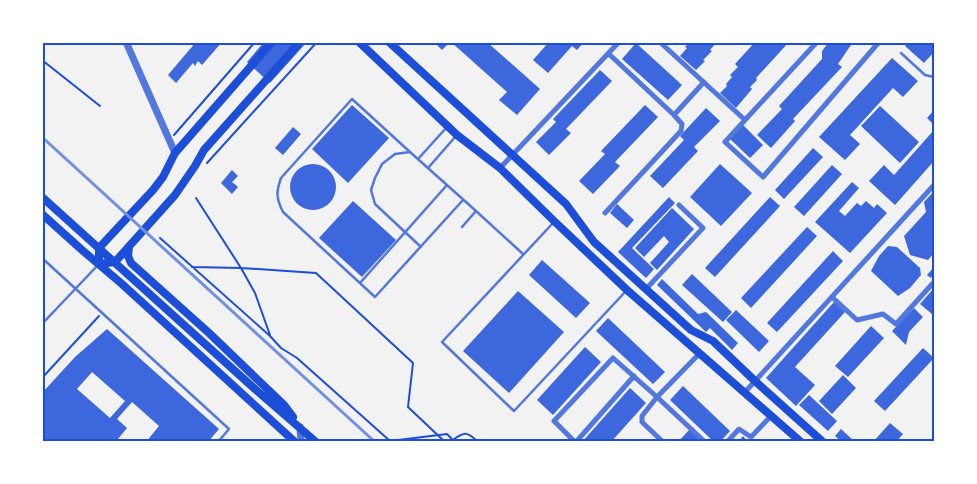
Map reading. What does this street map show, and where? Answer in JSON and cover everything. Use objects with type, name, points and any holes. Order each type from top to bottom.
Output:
[{"type":"main road","points":[[99,264],[99,248],[153,190],[163,178],[174,153],[272,42]]},
{"type":"main road","points":[[99,264],[115,262],[175,195],[204,150],[300,42]]},
{"type":"main road","points":[[359,42],[457,135],[500,168],[627,290],[801,442]]},
{"type":"main road","points":[[389,42],[566,204],[594,242],[691,330],[713,341],[823,442]]},
{"type":"main road","points":[[42,197],[316,442]]},
{"type":"main road","points":[[42,214],[295,442]]},
{"type":"main road","points":[[129,246],[128,256],[131,263],[209,333],[284,405],[300,427]]},
{"type":"street","points":[[126,42],[174,153]]},
{"type":"street","points":[[500,168],[619,42]]},
{"type":"street","points":[[817,42],[725,142],[763,177],[879,42]]},
{"type":"street","points":[[662,43],[745,120]]},
{"type":"street","points":[[605,213],[681,132],[682,124],[608,54]]},
{"type":"street","points":[[674,115],[704,82]]},
{"type":"street","points":[[745,392],[934,185]]},
{"type":"street","points":[[646,289],[703,228],[679,205]]},
{"type":"street","points":[[832,297],[857,320],[883,314],[896,324],[934,282]]},
{"type":"street","points":[[663,442],[642,422],[642,416],[657,397],[700,353]]},
{"type":"street","points":[[634,376],[576,442],[554,421],[613,358],[634,376],[705,442]]},
{"type":"street","points":[[727,442],[739,429],[751,437],[772,415]]},
{"type":"street","points":[[300,427],[301,442]]},
{"type":"lane","points":[[901,52],[924,75],[934,77]]},
{"type":"lane","points":[[463,200],[375,297],[283,212],[277,200],[277,188],[281,178],[352,99],[524,254]]},
{"type":"lane","points":[[418,159],[447,126]]},
{"type":"lane","points":[[428,168],[457,135]]},
{"type":"lane","points":[[410,152],[395,154],[382,164],[374,178],[371,190],[375,204],[421,247]]},
{"type":"lane","points":[[360,283],[447,185]]},
{"type":"lane","points":[[462,226],[476,211]]},
{"type":"lane","points":[[554,221],[442,342],[514,411],[627,290]]},
{"type":"lane","points":[[42,258],[229,429],[218,442]]},
{"type":"lane","points":[[42,324],[99,264]]},
{"type":"path","points":[[195,166],[206,164],[317,42]]},
{"type":"path","points":[[42,60],[100,106]]},
{"type":"path","points":[[196,198],[255,293],[270,336]]},
{"type":"path","points":[[160,238],[281,348],[297,358],[390,441],[447,434],[454,441],[460,434],[466,433],[478,442]]},
{"type":"path","points":[[192,267],[316,273],[413,363],[408,407],[445,442]]},
{"type":"path","points":[[42,378],[102,312]]},
{"type":"path","points":[[386,437],[386,442]]},
{"type":"building","points":[[196,42],[222,42],[202,65],[198,61],[195,66],[193,63],[176,83],[168,75]]},
{"type":"building","points":[[264,42],[307,42],[270,83],[247,62]]},
{"type":"building","points":[[434,42],[450,42],[442,50]]},
{"type":"building","points":[[451,42],[487,42],[540,89],[517,115],[499,100],[507,92]]},
{"type":"building","points":[[549,42],[584,42],[577,50],[572,46],[548,73],[533,60]]},
{"type":"building","points":[[689,42],[717,42],[710,50],[712,51],[703,60],[705,61],[696,70],[680,56],[687,48],[685,47]]},
{"type":"building","points":[[755,42],[789,42],[756,78],[757,80],[750,87],[752,89],[736,108],[720,93],[732,77],[730,75],[738,67],[735,64]]},
{"type":"building","points":[[829,42],[853,42],[838,64],[842,67],[793,119],[795,121],[771,148],[757,135],[782,109],[779,106],[822,59],[822,51]]},
{"type":"building","points":[[908,42],[934,42],[934,52],[924,63],[905,46]]},
{"type":"building","points":[[636,43],[682,85],[668,100],[622,59]]},
{"type":"building","points":[[892,58],[918,81],[903,97],[893,88],[850,135],[860,144],[845,160],[819,137]]},
{"type":"building","points":[[600,70],[612,81],[566,129],[571,133],[549,155],[536,142],[556,122],[553,119]]},
{"type":"building","points":[[352,105],[389,138],[348,183],[312,149]]},
{"type":"building","points":[[645,105],[658,117],[615,162],[620,166],[593,194],[579,181],[605,154],[601,151]]},
{"type":"building","points":[[880,106],[919,142],[900,163],[861,126]]},
{"type":"building","points":[[706,108],[720,121],[694,147],[698,151],[663,188],[650,176],[684,140],[680,136]]},
{"type":"building","points":[[934,110],[934,125],[927,118]]},
{"type":"building","points":[[743,125],[763,145],[750,158],[729,138]]},
{"type":"building","points":[[293,127],[301,134],[283,155],[275,148]]},
{"type":"building","points":[[934,130],[934,161],[895,205],[869,181],[884,165],[894,175]]},
{"type":"building","points":[[813,148],[823,157],[784,199],[775,190]]},
{"type":"building","points":[[309,164],[317,164],[326,168],[332,174],[336,187],[332,200],[326,206],[317,210],[309,210],[300,206],[294,200],[290,191],[290,183],[294,174],[300,168]]},
{"type":"building","points":[[720,164],[752,193],[721,226],[690,197]]},
{"type":"building","points":[[832,165],[842,174],[804,216],[794,207]]},
{"type":"building","points":[[232,170],[238,176],[232,182],[238,187],[232,194],[221,183]]},
{"type":"building","points":[[852,182],[859,188],[839,211],[845,216],[857,203],[861,206],[866,201],[874,208],[877,204],[887,213],[850,253],[815,222]]},
{"type":"building","points":[[934,191],[934,253],[928,260],[910,255],[904,236],[926,212],[924,202]]},
{"type":"building","points":[[669,197],[675,203],[632,248],[654,269],[646,278],[618,252]]},
{"type":"building","points":[[770,197],[780,206],[715,277],[705,268]]},
{"type":"building","points":[[353,201],[396,240],[362,277],[319,238]]},
{"type":"building","points":[[617,204],[634,220],[627,228],[610,213]]},
{"type":"building","points":[[672,208],[694,229],[657,270],[650,263],[669,242],[664,236],[644,257],[635,248]]},
{"type":"building","points":[[807,227],[817,236],[751,308],[741,298]]},
{"type":"building","points":[[888,246],[897,247],[920,268],[921,275],[910,288],[898,296],[871,271],[879,256]]},
{"type":"building","points":[[833,251],[843,261],[777,332],[767,323]]},
{"type":"building","points":[[542,260],[590,303],[576,318],[529,275]]},
{"type":"building","points":[[934,267],[934,273],[931,278],[927,275]]},
{"type":"building","points":[[692,274],[732,312],[723,322],[682,285]]},
{"type":"building","points":[[662,279],[698,314],[706,312],[738,343],[732,350],[710,328],[706,332],[657,285]]},
{"type":"building","points":[[934,288],[934,311],[932,314],[920,304]]},
{"type":"building","points":[[518,291],[564,332],[509,393],[463,351]]},
{"type":"building","points":[[834,302],[845,312],[795,367],[815,385],[796,406],[766,378]]},
{"type":"building","points":[[914,308],[923,317],[909,332],[906,345],[892,331]]},
{"type":"building","points":[[736,310],[769,341],[759,352],[726,320]]},
{"type":"building","points":[[608,318],[665,372],[653,384],[596,331]]},
{"type":"building","points":[[871,326],[884,338],[848,377],[835,366]]},
{"type":"building","points":[[107,329],[219,429],[208,442],[146,442],[159,426],[132,402],[117,419],[127,428],[118,439],[121,442],[42,442],[42,393],[75,357]],"holes":[[[92,372],[125,401],[110,418],[77,389]]]},
{"type":"building","points":[[585,347],[601,362],[553,415],[537,400]]},
{"type":"building","points":[[923,348],[934,358],[885,411],[874,401]]},
{"type":"building","points":[[843,375],[856,388],[832,414],[819,401]]},
{"type":"building","points":[[683,386],[730,431],[720,442],[714,442],[670,400]]},
{"type":"building","points":[[630,388],[646,403],[611,442],[582,442]]},
{"type":"building","points":[[809,395],[837,421],[828,431],[799,405]]},
{"type":"building","points":[[890,423],[903,434],[896,442],[873,442]]},
{"type":"building","points":[[690,429],[703,442],[678,442]]},
{"type":"building","points":[[841,429],[855,442],[842,442],[835,436]]},
{"type":"building","points":[[743,436],[748,442],[738,442]]},
{"type":"railway","points":[[42,137],[375,442]]}]
